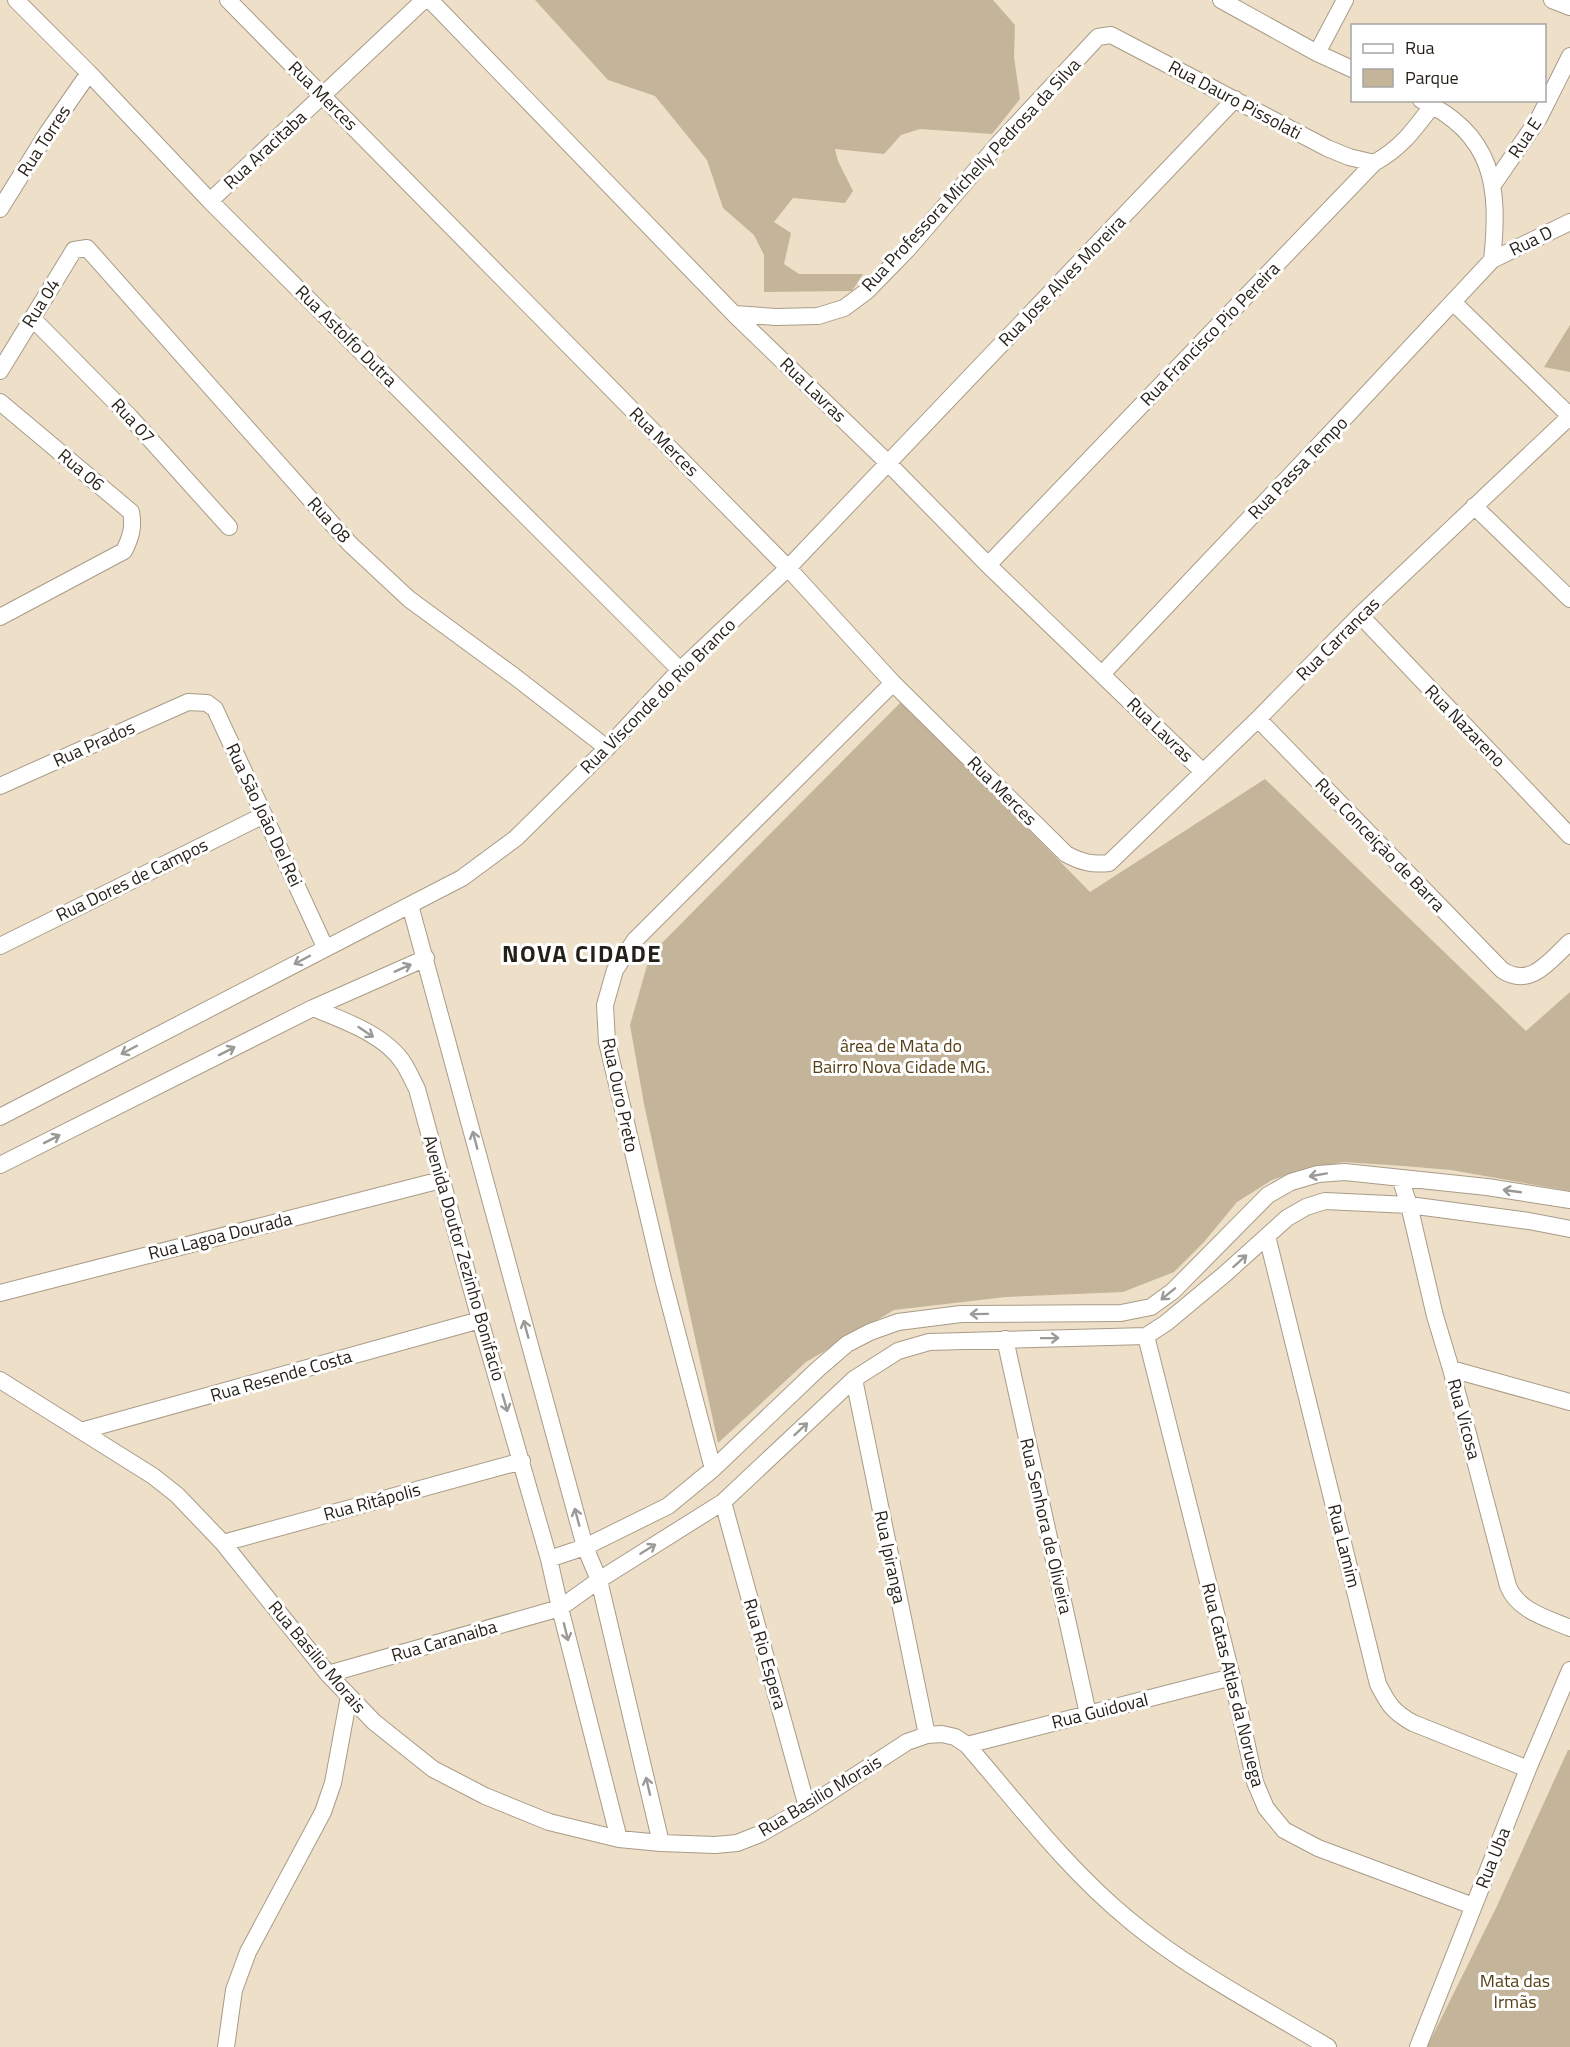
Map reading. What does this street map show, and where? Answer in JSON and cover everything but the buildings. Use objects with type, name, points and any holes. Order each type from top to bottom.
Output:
[{"type":"street","name":"Rua Astolfo Dutra","points":[[16,0],[89,73],[210,201],[680,670]]},
{"type":"street","name":"Rua Merces","points":[[228,0],[788,568],[893,683],[1066,854],[1080,861],[1094,864],[1109,863]]},
{"type":"street","name":"Rua Aracitaba","points":[[210,201],[424,0]]},
{"type":"street","name":"Rua Lavras","points":[[430,0],[734,314],[888,463],[988,565],[1203,772]]},
{"type":"street","points":[[1221,0],[1317,53],[1351,68]]},
{"type":"street","points":[[1317,53],[1345,0]]},
{"type":"street","points":[[1552,0],[1570,7]]},
{"type":"street","name":"Rua Dauro Pissolati","points":[[1098,37],[1111,35],[1327,148],[1349,157],[1374,163]]},
{"type":"street","name":"Rua Professora Michelly Pedrosa da Silva","points":[[734,314],[776,317],[818,316],[844,308],[867,291],[908,249],[999,143],[1098,37]]},
{"type":"street","name":"Rua E","points":[[1493,185],[1539,118],[1570,56]]},
{"type":"street","name":"Rua Torres","points":[[0,209],[48,132],[89,73]]},
{"type":"street","name":"Rua Jose Alves Moreira","points":[[888,463],[1235,99]]},
{"type":"street","points":[[1426,103],[1462,126],[1488,164],[1496,201],[1492,260]]},
{"type":"street","name":"Rua Francisco Pio Pereira","points":[[988,565],[1374,163],[1408,139],[1426,103]]},
{"type":"street","name":"Rua D","points":[[1492,260],[1570,222]]},
{"type":"street","name":"Rua 04","points":[[0,371],[74,250],[82,247],[90,250]]},
{"type":"street","name":"Rua 08","points":[[90,250],[350,544],[409,599],[607,748]]},
{"type":"street","name":"Rua Passa Tempo","points":[[1102,674],[1492,260]]},
{"type":"street","points":[[1453,302],[1570,418]]},
{"type":"street","name":"Rua 07","points":[[32,318],[130,417],[229,527]]},
{"type":"street","name":"Rua 06","points":[[0,402],[131,512],[133,525],[124,551],[0,617]]},
{"type":"street","name":"Rua Carrancas","points":[[1109,863],[1258,719],[1360,615],[1570,418]]},
{"type":"street","name":"Rua Visconde do Rio Branco","points":[[410,905],[462,878],[516,838],[607,748],[680,670],[788,568],[888,463]]},
{"type":"street","points":[[1474,506],[1570,599]]},
{"type":"street","name":"Rua Nazareno","points":[[1360,615],[1570,836]]},
{"type":"street","name":"Rua Ouro Preto","points":[[713,1469],[626,1126],[607,1042],[605,1005],[615,970],[635,940],[893,683]]},
{"type":"street","name":"Rua Prados","points":[[0,786],[188,702]]},
{"type":"street","name":"Rua São João Del Rei","points":[[188,702],[207,703],[215,709],[325,947]]},
{"type":"street","name":"Rua Conceição de Barra","points":[[1258,719],[1502,970],[1511,976],[1536,973],[1570,942]]},
{"type":"street","name":"Rua Dores de Campos","points":[[0,946],[264,815]]},
{"type":"street","points":[[0,1117],[410,905],[585,1546],[598,1580],[661,1843]]},
{"type":"street","points":[[0,1165],[313,1008],[426,958]]},
{"type":"street","name":"Avenida Doutor Zezinho Bonifacio","points":[[313,1008],[358,1026],[385,1044],[404,1062],[417,1089],[480,1320],[549,1559],[619,1839]]},
{"type":"street","points":[[549,1559],[585,1546],[668,1506],[713,1469],[847,1344],[870,1332],[898,1322],[961,1314],[1121,1313],[1151,1307],[1173,1291],[1268,1195],[1291,1182],[1318,1174],[1346,1172],[1487,1187],[1570,1200]]},
{"type":"street","name":"Rua Vicosa","points":[[1400,1178],[1511,1595],[1522,1606],[1570,1628]]},
{"type":"street","name":"Rua Lagoa Dourada","points":[[0,1293],[441,1180]]},
{"type":"street","points":[[560,1608],[598,1580],[723,1502],[854,1379],[898,1351],[929,1342],[1146,1336],[1166,1323],[1287,1218],[1306,1207],[1325,1202],[1409,1205],[1529,1221],[1570,1229]]},
{"type":"street","name":"Rua Lamim","points":[[1267,1236],[1378,1684],[1387,1703],[1397,1714],[1413,1723],[1528,1769]]},
{"type":"street","name":"Rua Resende Costa","points":[[81,1431],[480,1320]]},
{"type":"street","name":"Rua Catas Atlas da Noruega","points":[[1146,1336],[1232,1677],[1255,1782],[1266,1808],[1284,1830],[1318,1848],[1473,1906]]},
{"type":"street","name":"Rua Senhora de Oliveira","points":[[1005,1339],[1088,1714]]},
{"type":"street","points":[[1451,1369],[1570,1402]]},
{"type":"street","name":"Rua Ipiranga","points":[[854,1379],[927,1736]]},
{"type":"street","name":"Rua Basilio Morais","points":[[0,1380],[153,1476],[177,1495],[223,1542],[328,1674],[374,1722],[433,1769],[485,1796],[549,1822],[619,1839],[661,1843],[737,1843],[760,1834],[807,1807],[907,1742],[942,1734],[955,1737],[967,1745],[1089,1885],[1129,1920],[1187,1962],[1328,2047]]},
{"type":"street","name":"Rua Ritápolis","points":[[223,1542],[522,1461]]},
{"type":"street","name":"Rua Rio Espera","points":[[723,1502],[807,1807]]},
{"type":"street","name":"Rua Caranaiba","points":[[328,1674],[560,1608]]},
{"type":"street","name":"Rua Uba","points":[[1418,2047],[1528,1769],[1570,1670]]},
{"type":"street","name":"Rua Guidoval","points":[[967,1745],[1232,1677]]},
{"type":"street","points":[[226,2047],[234,1990],[248,1952],[308,1842],[330,1793],[349,1696]]},
{"type":"green space","points":[[535,0],[993,0],[1015,25],[1014,57],[1020,99],[992,134],[920,129],[901,135],[884,154],[835,149],[838,161],[853,191],[845,203],[793,198],[774,222],[791,233],[784,264],[799,274],[863,274],[852,291],[764,292],[764,255],[754,235],[723,208],[707,160],[655,96],[608,80]]},
{"type":"green space","points":[[1570,325],[1570,372],[1544,367]]},
{"type":"green space","name":"ârea de Mata do Bairro Nova Cidade MG.","points":[[902,701],[1090,892],[1265,779],[1526,1031],[1570,992],[1570,1191],[1451,1170],[1404,1166],[1344,1162],[1298,1171],[1272,1180],[1237,1202],[1204,1242],[1174,1272],[1123,1292],[1006,1297],[894,1310],[806,1362],[718,1443],[644,1104],[630,1025],[650,955]]},
{"type":"green space","name":"Mata das Irmãs","points":[[1568,1750],[1570,1750],[1570,2047],[1427,2047],[1496,1908]]},
{"type":"district","name":"NOVA CIDADE","points":[[582,954]]}]
